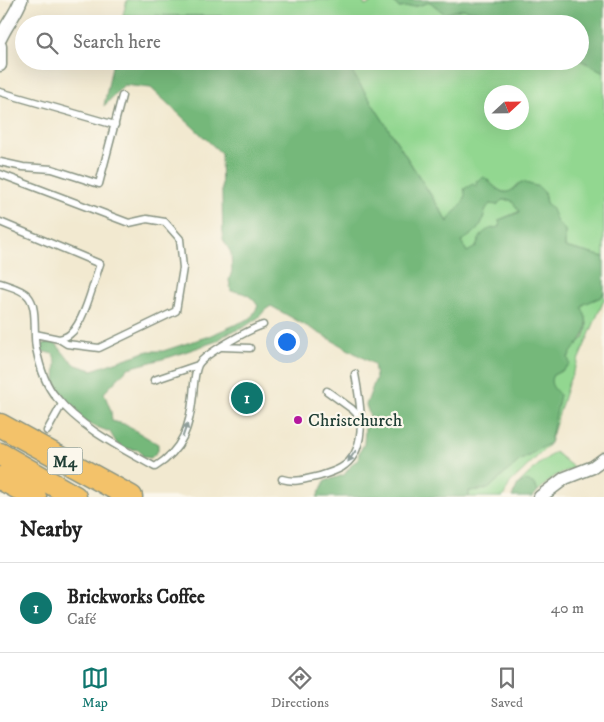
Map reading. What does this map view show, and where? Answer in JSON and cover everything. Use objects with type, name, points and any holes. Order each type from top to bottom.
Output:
[{"type":"highway","name":"M4","points":[[0,425],[130,497]]},
{"type":"highway","name":"M4","points":[[0,454],[75,497]]},
{"type":"highway","name":"M4","points":[[0,478],[35,497]]},
{"type":"street","points":[[15,15],[21,0]]},
{"type":"street","points":[[0,38],[7,24],[15,15]]},
{"type":"street","points":[[0,46],[0,63]]},
{"type":"street","points":[[540,497],[565,478],[593,467],[604,458]]},
{"type":"lane","points":[[0,92],[115,125]]},
{"type":"lane","points":[[0,162],[22,167],[52,169],[99,184],[122,96]]},
{"type":"lane","points":[[0,174],[129,222],[147,219],[165,222],[180,239],[183,268],[176,311],[99,348],[67,344],[60,339],[35,334]]},
{"type":"lane","points":[[0,222],[100,264],[84,312],[78,324],[70,334],[60,339]]},
{"type":"lane","points":[[0,283],[27,294],[32,302],[36,347],[45,376],[54,396],[93,431],[155,466],[173,454],[186,430],[198,365]]},
{"type":"lane","points":[[154,380],[198,365],[208,355],[221,347],[263,325]]},
{"type":"lane","points":[[221,347],[250,348]]},
{"type":"lane","points":[[282,479],[297,481],[332,472],[345,465],[354,454],[360,442],[360,416],[355,374]]},
{"type":"lane","points":[[327,391],[360,416]]},
{"type":"lane","points":[[47,431],[62,404]]},
{"type":"green space","points":[[127,0],[362,0],[365,6],[377,0],[392,0],[399,8],[431,2],[445,14],[462,9],[494,15],[123,15]]},
{"type":"green space","points":[[392,0],[604,0],[604,72],[589,64],[589,15],[494,15],[462,9],[445,14],[430,2],[399,8]]},
{"type":"green space","points":[[589,64],[604,72],[604,257],[565,247],[565,230],[557,222],[546,203],[544,192],[539,187],[522,182],[513,190],[506,192],[499,190],[488,180],[466,194],[463,205],[457,209],[449,223],[351,70],[589,70]]},
{"type":"green space","points":[[111,70],[351,70],[448,222],[464,199],[464,189],[473,184],[477,187],[476,181],[484,177],[497,189],[504,192],[512,190],[522,182],[539,187],[544,192],[546,203],[551,207],[557,222],[565,230],[565,247],[604,257],[604,292],[601,297],[584,304],[582,308],[587,323],[584,335],[568,357],[570,364],[553,375],[551,381],[552,386],[560,395],[550,443],[519,461],[488,489],[469,491],[469,497],[317,497],[325,481],[344,475],[353,463],[358,460],[359,453],[364,444],[365,428],[369,423],[370,416],[366,405],[376,378],[374,364],[271,306],[243,328],[228,333],[217,341],[170,357],[128,368],[104,393],[111,411],[112,421],[124,424],[158,444],[158,451],[151,458],[143,457],[139,450],[122,448],[117,444],[110,432],[84,422],[68,406],[63,393],[60,393],[55,381],[56,362],[53,354],[41,351],[43,344],[55,342],[76,365],[92,370],[148,351],[163,351],[209,336],[251,318],[258,306],[247,295],[231,291],[229,280],[232,271],[231,253],[223,239],[221,153],[151,88],[124,85],[104,106]],"holes":[[[502,200],[511,200],[520,212],[499,220],[500,227],[484,232],[476,247],[467,252],[461,241],[478,228],[490,204],[497,205]]]},
{"type":"green space","points":[[502,200],[511,200],[520,211],[499,220],[500,227],[481,236],[476,247],[467,252],[461,241],[478,229],[485,209],[488,206]]},
{"type":"green space","points":[[604,292],[604,300],[568,384],[550,443],[510,483],[503,497],[469,497],[469,491],[488,489],[519,461],[531,455],[552,387],[550,379],[553,375],[563,370],[570,354],[585,335],[587,324],[582,308],[584,304],[601,297]]},
{"type":"green space","points":[[555,452],[574,468],[555,476],[538,491],[525,481],[518,484],[538,465]]},
{"type":"green space","points":[[525,481],[533,483],[538,491],[533,497],[512,497],[518,484]]},
{"type":"place","name":"Brickworks Coffee","points":[[247,398]]},
{"type":"place","name":"Christchurch","points":[[298,420]]}]
